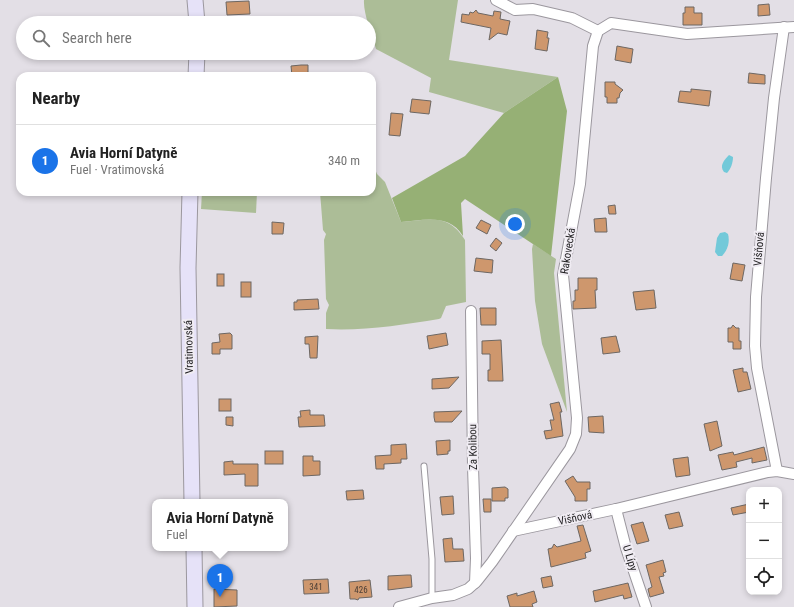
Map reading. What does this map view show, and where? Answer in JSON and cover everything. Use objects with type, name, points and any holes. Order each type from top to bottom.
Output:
[{"type":"main road","points":[[195,0],[196,16]]},
{"type":"main road","points":[[196,72],[197,60]]},
{"type":"main road","name":"Vratimovská","points":[[190,196],[188,268],[192,499]]},
{"type":"main road","points":[[194,551],[195,607]]},
{"type":"street","points":[[496,0],[515,10],[534,9],[572,18],[598,31],[611,23],[687,34],[789,27]]},
{"type":"street","name":"Višňová","points":[[777,471],[757,368],[755,346],[758,266],[774,98],[789,27]]},
{"type":"street","name":"Rakovecká","points":[[399,607],[432,598],[453,595],[468,589],[475,583],[492,562],[570,448],[576,434],[577,418],[563,275],[580,184],[593,46],[598,31]]},
{"type":"street","name":"Za Kolibou","points":[[471,311],[476,558],[475,583]]},
{"type":"street","name":"Višňová","points":[[513,531],[616,509],[777,471],[794,474]]},
{"type":"street","name":"U Lípy","points":[[616,509],[626,548],[646,607]]},
{"type":"lane","points":[[424,466],[432,558],[432,598]]},
{"type":"green space","points":[[364,0],[458,0],[449,60],[558,77],[504,113],[429,92],[431,78],[376,49],[376,16],[366,16]]},
{"type":"green space","points":[[558,77],[567,111],[551,256],[465,199],[461,203],[463,236],[451,224],[443,221],[427,219],[401,222],[392,198],[465,156],[504,113]]},
{"type":"green space","points":[[376,172],[385,182],[401,222],[429,219],[444,221],[452,225],[465,240],[466,302],[446,306],[441,318],[439,319],[369,328],[326,329],[326,313],[329,305],[326,299],[324,240],[326,234],[323,230],[320,196],[376,196]]},
{"type":"green space","points":[[202,196],[257,196],[256,213],[201,209]]},
{"type":"green space","points":[[533,244],[556,259],[554,273],[567,412],[542,344],[535,301]]},
{"type":"water","points":[[729,155],[733,157],[733,159],[731,167],[727,173],[724,172],[722,165]]},
{"type":"water","points":[[725,232],[728,234],[728,245],[722,256],[718,256],[715,252],[717,238],[720,233]]},
{"type":"building","points":[[249,1],[250,14],[227,15],[226,2]]},
{"type":"building","points":[[769,4],[770,15],[758,16],[758,5]]},
{"type":"building","points":[[685,7],[694,7],[694,13],[702,13],[702,25],[683,25],[683,13],[685,13]]},
{"type":"building","points":[[476,10],[478,13],[493,16],[494,11],[501,12],[500,19],[510,21],[507,35],[498,33],[489,40],[491,28],[461,22],[462,14],[469,15],[470,12],[473,13]]},
{"type":"building","points":[[537,30],[548,32],[547,38],[549,38],[547,51],[535,49]]},
{"type":"building","points":[[617,46],[633,49],[631,63],[615,60]]},
{"type":"building","points":[[308,65],[308,72],[292,72],[291,66]]},
{"type":"building","points":[[749,73],[765,75],[765,84],[748,83]]},
{"type":"building","points":[[605,82],[615,82],[615,84],[623,90],[620,93],[619,98],[617,98],[617,103],[607,103],[607,97],[605,97]]},
{"type":"building","points":[[691,89],[711,91],[709,106],[678,102],[680,91],[691,92]]},
{"type":"building","points":[[412,99],[431,101],[429,114],[410,112]]},
{"type":"building","points":[[391,113],[403,114],[400,136],[389,135]]},
{"type":"building","points":[[615,205],[616,214],[609,214],[608,206]]},
{"type":"building","points":[[606,218],[607,232],[595,232],[594,219]]},
{"type":"building","points":[[481,220],[491,225],[487,234],[476,228]]},
{"type":"building","points":[[272,222],[284,223],[283,234],[272,234]]},
{"type":"building","points":[[496,238],[502,243],[496,251],[490,246]]},
{"type":"building","points":[[476,258],[493,260],[492,273],[474,271]]},
{"type":"building","points":[[733,263],[745,265],[742,281],[730,279]]},
{"type":"building","points":[[217,274],[224,274],[224,286],[217,286]]},
{"type":"building","points":[[578,278],[597,278],[597,290],[595,290],[596,308],[573,309],[575,290],[578,290]]},
{"type":"building","points":[[241,282],[251,282],[251,297],[241,297]]},
{"type":"building","points":[[654,290],[656,308],[636,310],[633,292]]},
{"type":"building","points":[[318,299],[319,309],[294,310],[294,302],[297,302],[297,300]]},
{"type":"building","points":[[480,308],[496,308],[496,325],[481,325]]},
{"type":"building","points":[[733,325],[736,328],[739,328],[739,341],[741,341],[741,349],[733,349],[733,342],[728,342],[728,328],[731,328]]},
{"type":"building","points":[[230,333],[232,335],[232,349],[220,349],[220,354],[212,354],[212,343],[220,342],[219,334]]},
{"type":"building","points":[[446,333],[448,345],[429,349],[427,336]]},
{"type":"building","points":[[318,336],[317,358],[310,358],[309,344],[305,344],[305,337]]},
{"type":"building","points":[[616,336],[620,352],[603,354],[601,338]]},
{"type":"building","points":[[501,340],[503,381],[488,381],[490,354],[482,354],[482,341]]},
{"type":"building","points":[[743,368],[743,372],[747,372],[751,389],[738,392],[733,370]]},
{"type":"building","points":[[459,377],[449,388],[432,389],[432,379]]},
{"type":"building","points":[[219,399],[231,399],[231,411],[219,411]]},
{"type":"building","points":[[559,402],[562,412],[560,412],[563,436],[546,439],[544,431],[552,430],[550,420],[554,420],[550,404]]},
{"type":"building","points":[[310,410],[310,415],[324,415],[325,426],[299,427],[298,417],[301,417],[300,411]]},
{"type":"building","points":[[462,411],[452,422],[435,422],[434,412]]},
{"type":"building","points":[[603,416],[604,433],[589,432],[588,417]]},
{"type":"building","points":[[226,417],[233,417],[233,426],[226,425]]},
{"type":"building","points":[[717,421],[722,446],[710,451],[704,424]]},
{"type":"building","points":[[450,440],[450,451],[448,451],[448,454],[437,455],[436,441]]},
{"type":"building","points":[[406,444],[407,459],[401,459],[401,463],[384,464],[384,469],[376,469],[375,456],[391,455],[391,445]]},
{"type":"building","points":[[764,447],[767,460],[752,463],[752,458],[736,462],[737,467],[722,470],[718,455],[733,452],[734,455]]},
{"type":"building","points":[[265,451],[283,451],[283,464],[265,464]]},
{"type":"building","points":[[303,456],[313,456],[313,461],[320,461],[320,475],[303,476]]},
{"type":"building","points":[[688,457],[690,475],[676,477],[673,459]]},
{"type":"building","points":[[233,461],[233,464],[258,464],[258,486],[245,486],[245,474],[224,475],[224,462]]},
{"type":"building","points":[[573,476],[577,482],[590,482],[590,489],[587,489],[587,501],[575,501],[575,497],[565,481]]},
{"type":"building","points":[[505,487],[508,489],[508,498],[505,498],[505,501],[492,501],[492,488]]},
{"type":"building","points":[[363,490],[364,499],[347,500],[346,491]]},
{"type":"building","points":[[453,496],[454,514],[442,515],[440,497]]},
{"type":"building","points":[[483,499],[491,499],[491,512],[484,512]]},
{"type":"building","points":[[746,505],[746,513],[733,515],[731,508]]},
{"type":"building","points":[[679,512],[683,526],[669,529],[665,515]]},
{"type":"building","points":[[643,522],[649,541],[637,544],[631,525]]},
{"type":"building","points":[[583,525],[591,551],[585,553],[586,558],[551,567],[548,549],[552,548],[554,544],[557,547],[581,541],[577,526]]},
{"type":"building","points":[[452,538],[453,549],[463,549],[464,561],[445,562],[443,539]]},
{"type":"building","points":[[663,560],[666,572],[663,573],[664,576],[659,577],[664,593],[650,597],[648,589],[652,587],[646,565]]},
{"type":"building","points":[[411,575],[412,587],[388,590],[388,576]]},
{"type":"building","points":[[551,576],[553,586],[543,588],[541,578]]},
{"type":"building","points":[[328,579],[329,593],[304,594],[303,580]]},
{"type":"building","points":[[370,580],[372,597],[359,598],[358,600],[350,599],[349,582]]},
{"type":"building","points":[[628,583],[632,597],[624,599],[623,595],[595,602],[593,591]]},
{"type":"building","points":[[214,589],[237,590],[237,606],[214,607]]},
{"type":"building","points":[[534,591],[537,602],[532,604],[533,607],[510,607],[507,596],[517,593],[517,596]]},
{"type":"place","name":"Avia Horní Datyně","points":[[220,597]]}]
